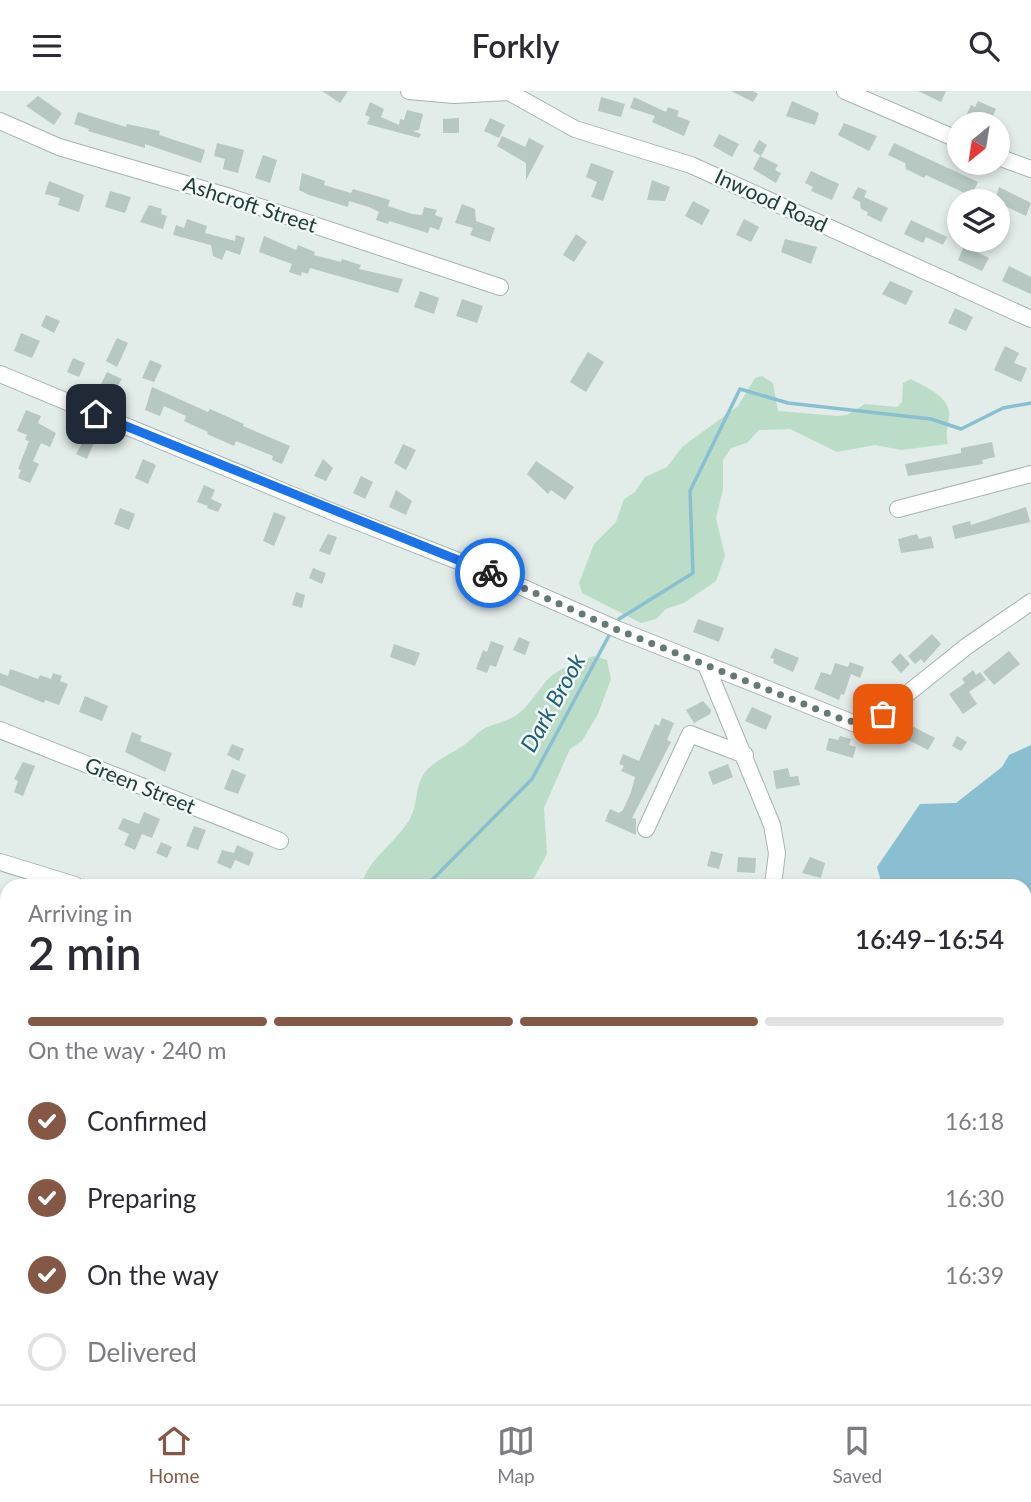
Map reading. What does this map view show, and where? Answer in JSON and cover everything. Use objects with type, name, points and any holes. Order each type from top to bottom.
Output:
[{"type":"street","name":"Inwood Road","points":[[409,91],[454,95],[508,91],[575,129],[691,165],[1031,319]]},
{"type":"street","points":[[845,91],[947,135]]},
{"type":"street","name":"Ashcroft Street","points":[[0,121],[59,147],[230,197],[500,287]]},
{"type":"street","points":[[1010,161],[1031,169]]},
{"type":"street","points":[[0,374],[332,512],[499,577],[614,628],[844,720],[868,722],[877,718],[967,646],[1031,602]]},
{"type":"street","points":[[898,509],[1031,474]]},
{"type":"street","points":[[706,665],[772,825],[777,853],[774,879]]},
{"type":"street","name":"Green Street","points":[[0,730],[280,841]]},
{"type":"street","points":[[646,829],[690,734],[745,755]]},
{"type":"street","points":[[0,862],[55,879]]},
{"type":"green space","points":[[762,376],[773,383],[778,411],[838,416],[847,415],[865,404],[897,407],[902,402],[903,383],[911,379],[936,393],[946,404],[949,410],[948,444],[901,450],[875,445],[837,452],[790,429],[759,430],[747,443],[731,448],[723,460],[723,489],[716,518],[725,556],[716,581],[684,603],[666,609],[656,619],[641,623],[582,593],[579,583],[594,544],[616,522],[624,499],[635,492],[645,477],[667,467],[682,447],[738,406],[755,378]]},
{"type":"green space","points":[[594,656],[607,660],[611,679],[598,714],[582,741],[570,749],[544,808],[547,854],[533,879],[363,879],[370,866],[408,822],[425,772],[482,730],[515,716],[547,680],[569,665]]},
{"type":"water","points":[[1031,745],[1031,879],[880,879],[877,867],[920,804],[956,803],[1002,767],[1009,755]]},
{"type":"building","points":[[322,91],[348,91],[340,103]]},
{"type":"building","points":[[731,91],[753,91],[758,94],[753,102]]},
{"type":"building","points":[[918,91],[946,91],[941,102]]},
{"type":"building","points":[[38,96],[62,113],[54,125],[26,106]]},
{"type":"building","points":[[601,97],[625,104],[621,117],[598,111]]},
{"type":"building","points":[[634,97],[666,112],[668,107],[679,111],[677,116],[690,121],[684,136],[652,122],[655,116],[630,108]]},
{"type":"building","points":[[792,101],[819,113],[815,125],[786,116]]},
{"type":"building","points":[[978,101],[996,109],[995,112],[968,112],[971,105],[975,107]]},
{"type":"building","points":[[370,102],[384,109],[381,117],[399,125],[407,110],[423,114],[419,130],[413,131],[421,134],[419,138],[367,124],[370,117],[365,115]]},
{"type":"building","points":[[78,112],[126,127],[127,124],[160,131],[159,135],[205,150],[201,163],[145,144],[145,148],[88,131],[89,129],[74,124]]},
{"type":"building","points":[[459,118],[459,133],[443,133],[443,119]]},
{"type":"building","points":[[490,118],[505,125],[499,138],[484,131]]},
{"type":"building","points":[[844,123],[877,136],[869,151],[838,135]]},
{"type":"building","points":[[719,134],[739,144],[732,157],[713,146]]},
{"type":"building","points":[[502,136],[525,147],[529,138],[544,146],[526,180],[526,163],[497,146]]},
{"type":"building","points":[[759,140],[767,145],[761,156],[753,151]]},
{"type":"building","points":[[217,143],[244,150],[238,173],[223,169],[225,159],[214,156]]},
{"type":"building","points":[[894,143],[947,168],[947,175],[963,175],[978,182],[974,189],[956,189],[906,169],[905,163],[888,155]]},
{"type":"building","points":[[263,155],[277,160],[270,183],[255,178]]},
{"type":"building","points":[[760,156],[778,165],[775,170],[781,173],[776,183],[753,169]]},
{"type":"building","points":[[591,163],[614,171],[603,201],[591,197],[597,182],[586,177]]},
{"type":"building","points":[[811,171],[839,184],[832,200],[811,191],[813,187],[805,183]]},
{"type":"building","points":[[302,173],[325,181],[324,185],[351,193],[353,189],[390,200],[388,206],[412,214],[422,215],[424,207],[437,210],[435,215],[443,218],[439,230],[430,227],[428,233],[389,221],[388,224],[376,220],[379,212],[369,207],[349,201],[348,207],[309,195],[299,190]]},
{"type":"building","points":[[652,180],[670,187],[665,201],[647,200]]},
{"type":"building","points":[[49,181],[84,195],[79,212],[58,205],[60,198],[45,194]]},
{"type":"building","points":[[858,187],[867,191],[864,197],[888,208],[881,222],[867,215],[868,212],[861,209],[860,202],[852,198]]},
{"type":"building","points":[[110,191],[131,197],[125,213],[105,207]]},
{"type":"building","points":[[1010,192],[1031,203],[1026,216],[1010,208]]},
{"type":"building","points":[[693,201],[710,210],[702,225],[685,216]]},
{"type":"building","points":[[462,204],[475,209],[476,221],[495,228],[490,242],[470,235],[473,228],[455,223]]},
{"type":"building","points":[[149,205],[162,209],[161,214],[167,216],[163,229],[140,222]]},
{"type":"building","points":[[187,219],[207,226],[205,233],[235,241],[236,235],[245,238],[240,255],[226,250],[222,260],[213,256],[211,245],[173,235],[176,225],[184,228]]},
{"type":"building","points":[[744,219],[759,227],[751,242],[736,235]]},
{"type":"building","points":[[911,220],[947,237],[943,245],[926,237],[923,243],[904,234]]},
{"type":"building","points":[[576,234],[587,242],[574,262],[563,255]]},
{"type":"building","points":[[264,236],[296,250],[298,245],[315,252],[314,255],[341,262],[342,259],[361,265],[359,269],[403,279],[398,293],[310,268],[308,274],[302,272],[301,276],[289,272],[292,264],[259,252]]},
{"type":"building","points":[[785,239],[817,247],[811,264],[781,252]]},
{"type":"building","points":[[961,252],[976,252],[989,258],[982,271],[958,260]]},
{"type":"building","points":[[1009,266],[1031,277],[1031,294],[1002,281]]},
{"type":"building","points":[[890,281],[913,291],[906,305],[882,294]]},
{"type":"building","points":[[420,291],[439,298],[434,314],[414,307]]},
{"type":"building","points":[[462,299],[483,306],[477,323],[456,316]]},
{"type":"building","points":[[955,308],[973,317],[966,331],[948,323]]},
{"type":"building","points":[[46,315],[60,321],[54,333],[41,326]]},
{"type":"building","points":[[21,333],[40,341],[32,358],[14,351]]},
{"type":"building","points":[[117,338],[128,343],[117,367],[106,361]]},
{"type":"building","points":[[1005,346],[1019,353],[1014,363],[1027,368],[1021,382],[994,370]]},
{"type":"building","points":[[588,352],[604,362],[586,392],[570,382]]},
{"type":"building","points":[[73,358],[85,363],[79,377],[67,372]]},
{"type":"building","points":[[150,360],[162,365],[154,382],[142,378]]},
{"type":"building","points":[[107,372],[122,379],[111,396],[102,391],[104,388],[100,386]]},
{"type":"building","points":[[152,387],[208,412],[210,409],[290,446],[282,464],[272,460],[273,456],[236,441],[234,446],[207,434],[208,432],[184,421],[186,416],[164,406],[160,416],[145,410]]},
{"type":"building","points":[[26,410],[41,416],[38,423],[56,433],[50,447],[41,443],[33,461],[39,464],[30,483],[18,478],[21,470],[18,469],[29,441],[25,440],[27,435],[17,431]]},
{"type":"building","points":[[86,436],[95,440],[87,459],[76,454]]},
{"type":"building","points":[[992,442],[995,457],[982,460],[983,464],[908,476],[905,464],[961,453],[961,448]]},
{"type":"building","points":[[403,444],[416,450],[406,470],[394,463]]},
{"type":"building","points":[[143,459],[156,465],[148,484],[135,478]]},
{"type":"building","points":[[323,459],[333,468],[326,481],[314,476]]},
{"type":"building","points":[[536,461],[574,487],[565,500],[551,490],[548,494],[527,474]]},
{"type":"building","points":[[361,476],[373,482],[365,499],[353,493]]},
{"type":"building","points":[[204,485],[215,490],[208,506],[197,502]]},
{"type":"building","points":[[396,490],[412,501],[406,515],[389,507]]},
{"type":"building","points":[[211,499],[222,504],[218,512],[207,508]]},
{"type":"building","points":[[1026,507],[1030,522],[955,539],[952,526],[970,521],[971,525]]},
{"type":"building","points":[[120,508],[135,514],[129,530],[114,524]]},
{"type":"building","points":[[274,512],[286,517],[274,546],[263,541]]},
{"type":"building","points":[[328,534],[337,537],[330,555],[319,551]]},
{"type":"building","points":[[917,534],[919,539],[931,536],[934,548],[901,553],[898,539]]},
{"type":"building","points":[[313,568],[326,573],[322,584],[309,578]]},
{"type":"building","points":[[296,592],[305,595],[302,608],[292,605]]},
{"type":"building","points":[[698,619],[724,628],[719,642],[693,632]]},
{"type":"building","points":[[932,634],[941,644],[924,663],[921,659],[915,664],[908,656]]},
{"type":"building","points":[[519,637],[530,642],[525,655],[513,650]]},
{"type":"building","points":[[491,641],[504,646],[496,667],[490,665],[487,673],[476,669],[483,650],[487,652]]},
{"type":"building","points":[[394,644],[420,653],[415,666],[390,657]]},
{"type":"building","points":[[775,648],[799,658],[793,672],[773,663],[774,659],[770,658]]},
{"type":"building","points":[[1009,651],[1020,664],[994,685],[983,672]]},
{"type":"building","points":[[900,653],[910,664],[901,673],[891,662]]},
{"type":"building","points":[[850,662],[864,667],[860,678],[851,674],[844,695],[841,694],[839,700],[814,689],[821,672],[831,675],[835,663],[848,667]]},
{"type":"building","points":[[10,669],[38,679],[40,675],[51,679],[53,673],[62,676],[60,681],[68,684],[59,705],[45,700],[44,703],[0,685],[0,673],[8,676]]},
{"type":"building","points":[[973,670],[976,675],[980,672],[986,680],[969,692],[977,704],[963,714],[949,694],[965,683],[962,679]]},
{"type":"building","points":[[85,696],[108,706],[102,721],[79,712]]},
{"type":"building","points":[[703,701],[711,710],[710,714],[694,723],[686,710]]},
{"type":"building","points":[[752,707],[772,716],[766,730],[745,721]]},
{"type":"building","points":[[662,718],[674,723],[667,740],[671,742],[632,818],[636,819],[636,835],[605,821],[610,809],[619,813],[623,810],[631,792],[635,777],[621,771],[624,766],[619,764],[623,754],[639,761],[655,724],[659,726]]},
{"type":"building","points":[[912,726],[935,738],[928,750],[906,739]]},
{"type":"building","points":[[132,732],[142,736],[140,741],[172,753],[165,772],[125,752]]},
{"type":"building","points":[[840,736],[851,739],[849,745],[856,747],[853,758],[826,750],[829,738],[838,740]]},
{"type":"building","points":[[957,736],[967,742],[961,751],[952,746]]},
{"type":"building","points":[[232,744],[244,749],[239,761],[227,755]]},
{"type":"building","points":[[23,762],[35,766],[23,796],[14,792],[18,781],[14,779]]},
{"type":"building","points":[[728,764],[733,777],[713,785],[708,772]]},
{"type":"building","points":[[788,768],[790,777],[798,776],[800,785],[776,789],[773,771]]},
{"type":"building","points":[[232,769],[246,775],[238,794],[224,789]]},
{"type":"building","points":[[144,812],[160,819],[152,838],[142,834],[135,850],[124,845],[129,834],[118,829],[123,818],[139,824]]},
{"type":"building","points":[[194,826],[206,830],[198,850],[186,846]]},
{"type":"building","points":[[161,842],[172,847],[167,858],[156,853]]},
{"type":"building","points":[[237,845],[254,853],[249,866],[235,860],[231,869],[217,863],[222,850],[234,853]]},
{"type":"building","points":[[711,851],[723,854],[719,869],[707,866]]},
{"type":"building","points":[[738,857],[756,858],[755,873],[737,872]]},
{"type":"building","points":[[810,857],[825,863],[821,878],[802,873]]},
{"type":"waterway","name":"Dark Brook","points":[[616,624],[619,619],[693,573],[690,491],[740,389],[788,403],[931,419],[961,429],[1003,408],[1031,403]]},
{"type":"waterway","name":"Dark Brook","points":[[433,879],[532,779],[612,630]]},
{"type":"way so far","points":[[490,573],[618,630],[844,720],[863,723],[883,714]]},
{"type":"route","points":[[96,414],[332,512],[490,573]]}]
